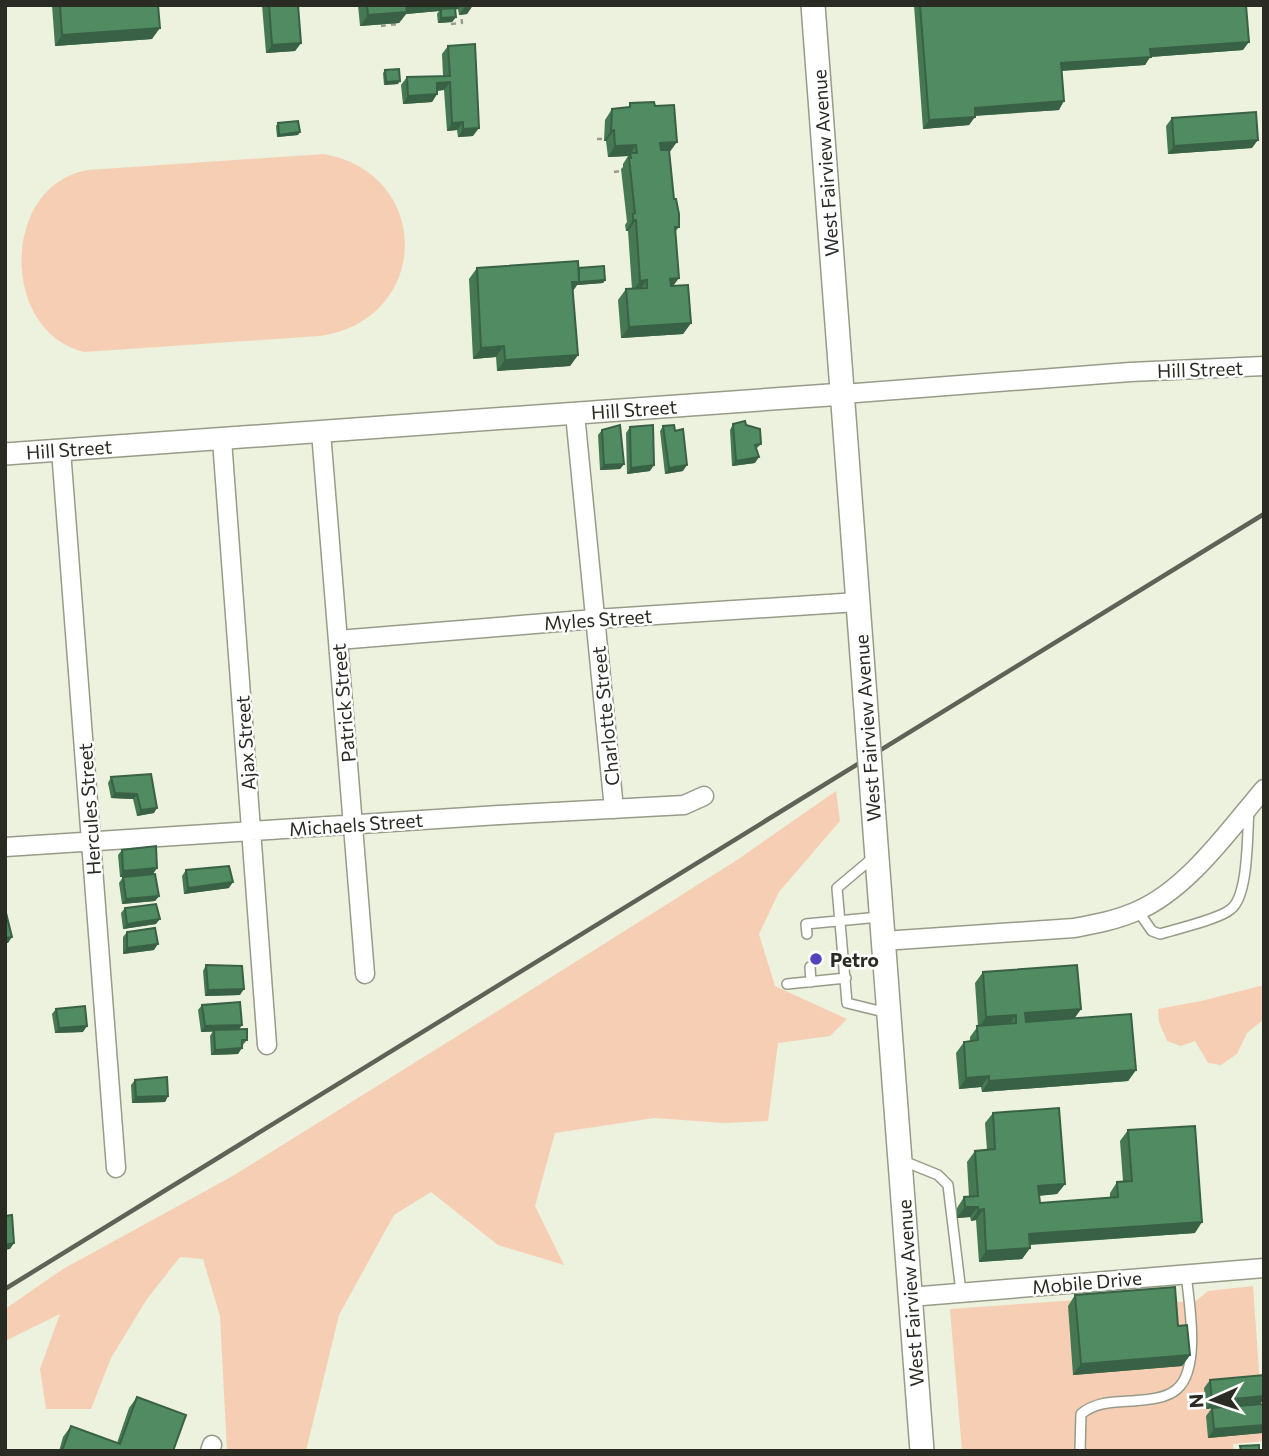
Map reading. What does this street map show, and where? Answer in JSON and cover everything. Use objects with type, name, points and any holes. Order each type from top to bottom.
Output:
[{"type":"main road","name":"West Fairview Avenue","points":[[813,5],[922,1451]]},
{"type":"street","name":"Hill Street","points":[[5,454],[1116,373],[1264,366]]},
{"type":"street","name":"Charlotte Street","points":[[575,414],[614,809]]},
{"type":"street","name":"Patrick Street","points":[[321,432],[365,974]]},
{"type":"street","name":"Ajax Street","points":[[222,440],[267,1045]]},
{"type":"street","name":"Hercules Street","points":[[61,450],[116,1168]]},
{"type":"street","name":"Myles Street","points":[[338,640],[595,618],[858,602]]},
{"type":"street","points":[[883,941],[1074,928],[1138,911],[1172,890],[1206,857],[1264,789]]},
{"type":"street","name":"Michaels Street","points":[[5,847],[251,830],[684,806],[704,796]]},
{"type":"street","name":"Mobile Drive","points":[[910,1297],[1264,1268]]},
{"type":"lane","points":[[1138,911],[1152,931],[1160,934],[1230,911],[1239,900],[1244,873],[1249,806]]},
{"type":"lane","points":[[877,855],[837,888],[847,1003],[888,1013]]},
{"type":"lane","points":[[807,934],[806,925],[881,917]]},
{"type":"lane","points":[[810,967],[811,982]]},
{"type":"lane","points":[[787,984],[846,978]]},
{"type":"lane","points":[[900,1160],[938,1175],[948,1185],[961,1292]]},
{"type":"lane","points":[[1080,1451],[1081,1415],[1090,1407],[1166,1395],[1177,1389],[1185,1380],[1190,1363],[1192,1335],[1186,1274]]},
{"type":"path","points":[[451,24],[462,23],[461,14]]},
{"type":"path","points":[[381,26],[397,24]]},
{"type":"path","points":[[597,139],[604,139]]},
{"type":"path","points":[[614,172],[621,171]]},
{"type":"shaded area","points":[[324,154],[360,167],[385,189],[400,216],[405,246],[399,277],[383,304],[357,324],[320,336],[84,352],[56,339],[37,317],[25,290],[22,259],[26,229],[38,202],[59,181],[88,170]]},
{"type":"shaded area","points":[[836,791],[840,821],[779,892],[759,934],[775,986],[847,1019],[830,1036],[778,1043],[768,1121],[725,1123],[654,1118],[555,1133],[535,1206],[564,1265],[498,1245],[431,1192],[394,1215],[339,1315],[306,1451],[227,1451],[220,1316],[203,1259],[180,1257],[147,1299],[111,1358],[91,1409],[46,1409],[40,1369],[60,1314],[5,1341],[5,1309],[63,1269],[231,1177],[488,1017],[737,860]]},
{"type":"shaded area","points":[[1264,985],[1264,1019],[1247,1033],[1237,1054],[1221,1065],[1208,1063],[1195,1041],[1181,1046],[1167,1041],[1159,1022],[1158,1009]]},
{"type":"shaded area","points":[[1253,1286],[1264,1441],[1233,1444],[1234,1451],[962,1451],[950,1309],[1164,1294],[1179,1302],[1196,1301],[1208,1291]]},
{"type":"building","points":[[60,5],[158,5],[160,28],[62,35]]},
{"type":"building","points":[[269,5],[298,5],[301,43],[272,45]]},
{"type":"building","points":[[367,5],[406,5],[407,12],[368,15]]},
{"type":"building","points":[[920,5],[1246,5],[1249,42],[1150,49],[1151,57],[1061,63],[1064,101],[975,108],[975,117],[929,120]]},
{"type":"building","points":[[455,8],[456,17],[441,18],[441,9]]},
{"type":"building","points":[[475,44],[479,128],[463,129],[463,122],[452,123],[450,82],[437,83],[437,94],[408,96],[407,77],[450,76],[448,46]]},
{"type":"building","points":[[399,69],[400,81],[386,82],[385,70]]},
{"type":"building","points":[[654,102],[655,106],[674,105],[677,142],[660,143],[661,150],[669,150],[674,199],[679,214],[679,227],[675,227],[679,278],[670,279],[671,286],[688,285],[691,323],[629,327],[626,289],[647,288],[647,280],[640,281],[636,220],[633,220],[635,213],[629,158],[630,153],[637,153],[636,145],[615,146],[614,130],[611,131],[612,109],[630,107],[630,103]]},
{"type":"building","points":[[1256,112],[1258,140],[1174,146],[1172,118]]},
{"type":"building","points":[[298,121],[300,132],[279,135],[278,123]]},
{"type":"building","points":[[578,261],[579,282],[572,282],[578,355],[505,360],[504,346],[481,348],[477,268]]},
{"type":"building","points":[[604,266],[605,280],[579,282],[579,268]]},
{"type":"building","points":[[745,421],[746,425],[760,429],[761,444],[755,445],[759,457],[736,461],[733,424]]},
{"type":"building","points":[[620,425],[624,464],[604,465],[602,430]]},
{"type":"building","points":[[653,425],[654,465],[631,468],[630,427]]},
{"type":"building","points":[[674,425],[675,431],[683,429],[687,465],[669,468],[663,426]]},
{"type":"building","points":[[151,774],[157,808],[141,810],[137,794],[115,793],[111,777]]},
{"type":"building","points":[[156,846],[157,868],[123,871],[122,850]]},
{"type":"building","points":[[229,866],[233,882],[188,888],[186,870]]},
{"type":"building","points":[[155,874],[159,896],[126,899],[123,877]]},
{"type":"building","points":[[156,904],[160,919],[127,924],[125,908]]},
{"type":"building","points":[[5,909],[12,937],[5,938]]},
{"type":"building","points":[[155,928],[158,944],[127,948],[127,932]]},
{"type":"building","points":[[206,965],[242,966],[244,989],[208,990]]},
{"type":"building","points":[[1077,965],[1081,1009],[1025,1013],[1026,1022],[1131,1014],[1136,1070],[989,1081],[989,1076],[966,1078],[964,1042],[978,1040],[977,1026],[1016,1023],[1016,1015],[986,1017],[983,972]]},
{"type":"building","points":[[240,1002],[242,1025],[205,1026],[202,1005]]},
{"type":"building","points":[[85,1006],[87,1026],[59,1028],[56,1009]]},
{"type":"building","points":[[247,1029],[247,1040],[242,1040],[242,1048],[215,1050],[214,1030]]},
{"type":"building","points":[[167,1077],[168,1096],[136,1097],[135,1080]]},
{"type":"building","points":[[1059,1108],[1065,1184],[1038,1186],[1040,1203],[1118,1197],[1117,1182],[1132,1181],[1128,1130],[1195,1126],[1202,1222],[1029,1234],[1030,1248],[986,1251],[984,1209],[965,1207],[964,1197],[978,1196],[975,1151],[995,1149],[993,1113]]},
{"type":"building","points":[[12,1215],[14,1243],[5,1245],[5,1216]]},
{"type":"building","points":[[1175,1287],[1178,1326],[1187,1325],[1190,1355],[1081,1364],[1075,1295]]},
{"type":"building","points":[[1264,1375],[1264,1396],[1212,1401],[1210,1380]]},
{"type":"building","points":[[137,1397],[186,1415],[173,1451],[62,1451],[71,1426],[120,1444]]},
{"type":"building","points":[[1264,1404],[1264,1425],[1214,1429],[1212,1408]]},
{"type":"building","points":[[1259,1445],[1259,1451],[1241,1451],[1240,1446]]},
{"type":"railway","points":[[5,1289],[1264,514]]},
{"type":"place","name":"Petro","points":[[816,959]]}]
